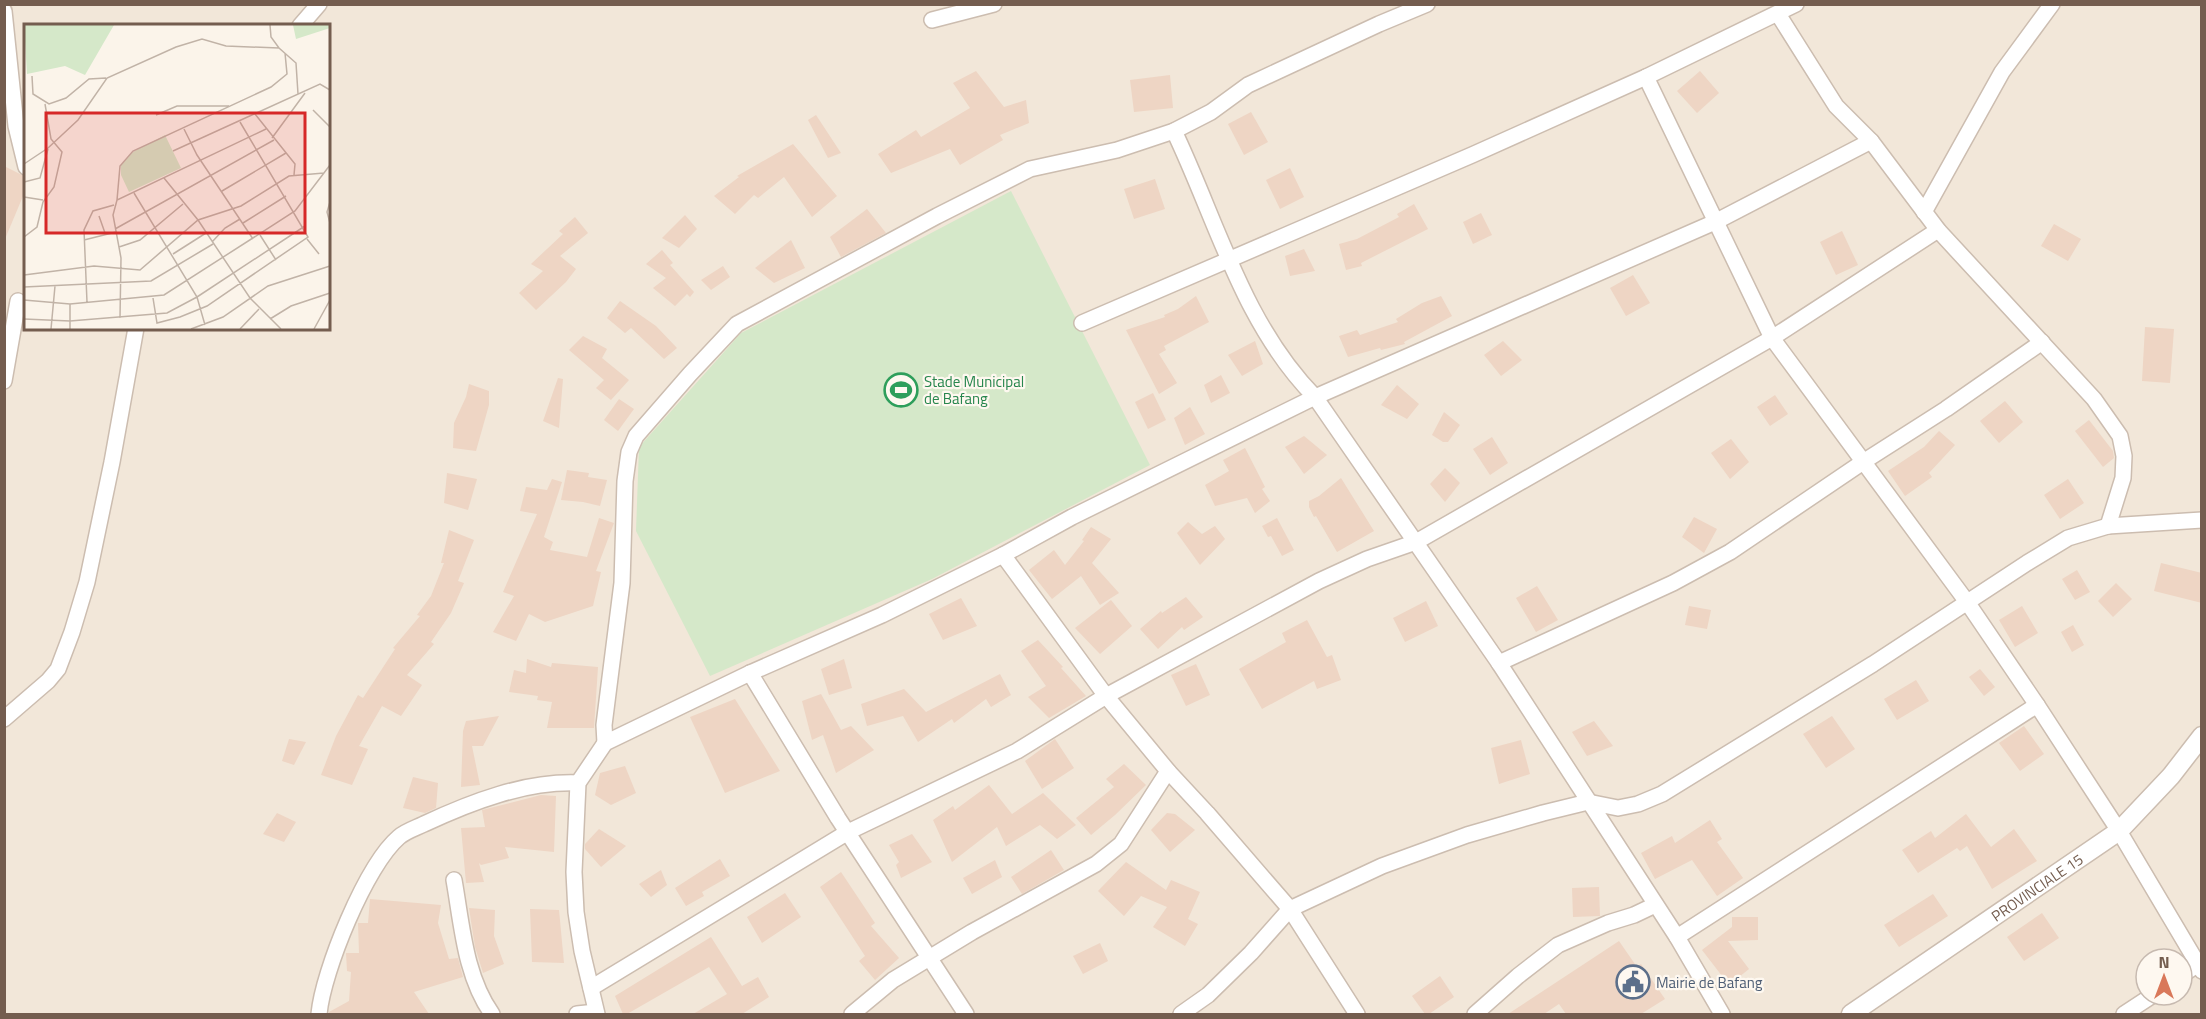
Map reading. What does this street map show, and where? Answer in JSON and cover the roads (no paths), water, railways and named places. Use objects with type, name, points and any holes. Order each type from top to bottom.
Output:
[{"type":"street","points":[[302,24],[319,4]]},
{"type":"street","points":[[932,20],[994,4]]},
{"type":"street","points":[[604,743],[604,725],[622,583],[625,481],[629,452],[636,436],[737,324],[937,216],[1030,169],[1118,150],[1174,131],[1211,112],[1248,85],[1427,4]]},
{"type":"street","points":[[1082,323],[1472,155],[1646,77],[1796,4]]},
{"type":"street","points":[[1924,212],[2002,72],[2052,4]]},
{"type":"street","points":[[4,11],[16,126],[24,159]]},
{"type":"street","points":[[1778,14],[1836,106],[1870,141],[1938,230],[2094,399],[2120,436],[2124,456],[2123,478],[2108,526]]},
{"type":"street","points":[[1646,77],[1772,338],[1966,602],[2037,705],[2119,831],[2200,967]]},
{"type":"street","points":[[1174,131],[1188,160],[1228,261],[1282,358],[1296,378],[1315,397],[1499,663],[1677,937],[1722,1014]]},
{"type":"street","points":[[577,1014],[596,1013],[576,912],[574,872],[578,783],[604,743],[750,673],[882,615],[1003,555],[1072,517],[1315,397],[1715,222],[1870,141]]},
{"type":"street","points":[[591,988],[848,832],[1017,751],[1106,696],[1319,581],[1367,559],[1416,542],[1772,338],[1938,230]]},
{"type":"street","points":[[4,310],[22,297]]},
{"type":"street","points":[[4,381],[22,297]]},
{"type":"street","points":[[4,719],[48,681],[58,669],[72,632],[87,582],[136,330]]},
{"type":"street","points":[[1499,663],[1632,603],[1720,557],[1946,409],[2042,342]]},
{"type":"street","points":[[1181,1014],[1208,995],[1251,953],[1290,909],[1382,867],[1467,835],[1588,802],[1618,808],[1638,804],[1662,794],[1873,664],[2068,538],[2108,526],[2202,520]]},
{"type":"street","points":[[1003,555],[1106,696],[1168,771],[1290,909],[1357,1014]]},
{"type":"street","points":[[750,673],[848,832],[966,1014]]},
{"type":"street","points":[[1677,937],[2037,705]]},
{"type":"street","name":"PROVINCIALE 15","points":[[1851,1014],[2119,831],[2171,776],[2202,736]]},
{"type":"street","points":[[852,1014],[893,980],[972,932],[1096,864],[1121,844],[1168,771]]},
{"type":"street","points":[[319,1014],[321,995],[338,943],[378,860],[400,836],[470,804],[555,782],[578,783]]},
{"type":"street","points":[[454,880],[467,958],[485,1005],[492,1014]]},
{"type":"street","points":[[1474,1014],[1558,945],[1655,905]]},
{"type":"place","name":"Stade Municipal de Bafang","points":[[901,390]]},
{"type":"place","name":"Mairie de Bafang","points":[[1633,982]]}]
